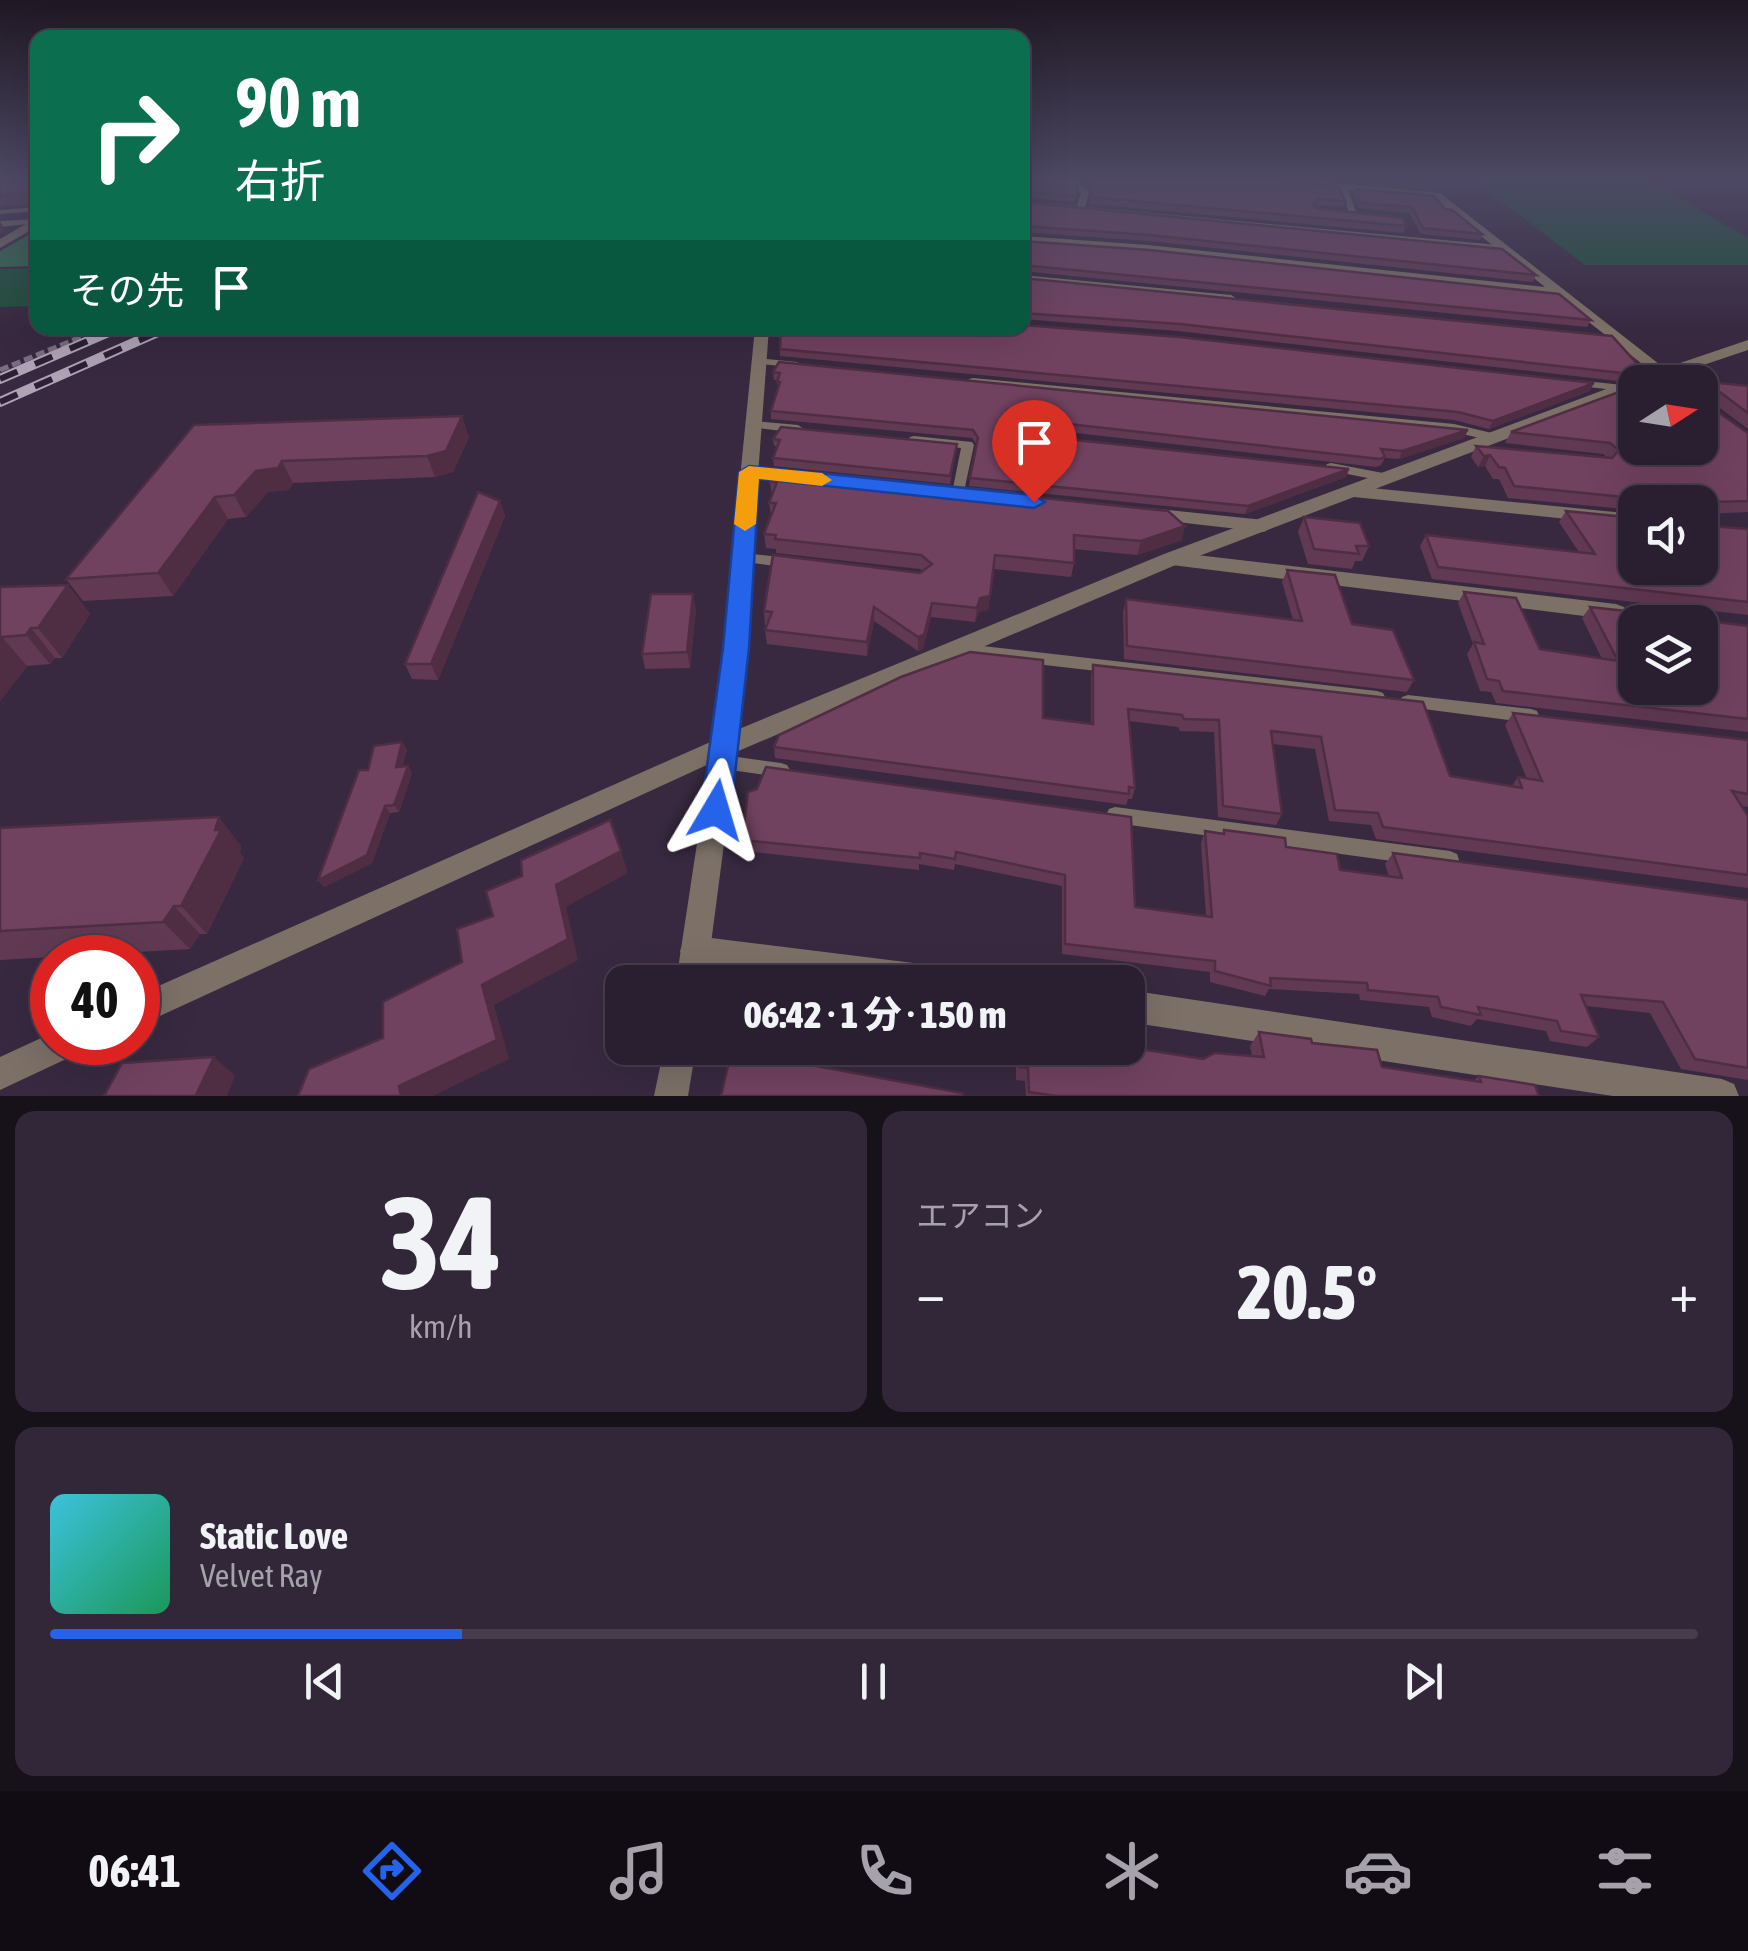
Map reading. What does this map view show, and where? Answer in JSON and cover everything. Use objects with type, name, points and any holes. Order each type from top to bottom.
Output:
[{"type":"street","points":[[0,244],[20,229]]},
{"type":"street","points":[[1479,229],[1651,365]]},
{"type":"street","points":[[1030,241],[1148,249],[1560,293]]},
{"type":"street","points":[[693,965],[723,754],[761,335]]},
{"type":"street","points":[[1701,365],[1748,344]]},
{"type":"street","points":[[160,1001],[723,754],[950,648],[1171,559],[1468,447],[1499,444],[1618,391]]},
{"type":"street","points":[[749,472],[825,480]]},
{"type":"street","points":[[1352,492],[1618,518]]},
{"type":"street","points":[[1130,512],[1264,526]]},
{"type":"street","points":[[1171,559],[1618,612]]},
{"type":"street","points":[[695,951],[808,965]]},
{"type":"street","points":[[1145,1009],[1722,1096]]},
{"type":"street","points":[[0,1074],[30,1060]]},
{"type":"street","points":[[671,1096],[677,1065]]},
{"type":"lane","points":[[1350,229],[1412,234],[1504,249]]},
{"type":"lane","points":[[1030,279],[1245,300]]},
{"type":"lane","points":[[1596,335],[1615,336]]},
{"type":"lane","points":[[758,362],[815,367]]},
{"type":"lane","points":[[949,379],[1434,426],[1499,444]]},
{"type":"lane","points":[[1564,382],[1618,384]]},
{"type":"lane","points":[[753,425],[812,430]]},
{"type":"lane","points":[[890,438],[968,445],[958,494]]},
{"type":"lane","points":[[1307,465],[1364,471],[1388,478]]},
{"type":"lane","points":[[743,558],[802,564]]},
{"type":"lane","points":[[950,648],[1551,719]]},
{"type":"lane","points":[[723,754],[802,772]]},
{"type":"lane","points":[[1097,812],[1472,863]]},
{"type":"path","points":[[0,370],[86,335]]},
{"type":"green space","points":[[1538,229],[1733,229],[1748,238],[1748,265],[1585,265]]},
{"type":"green space","points":[[30,234],[30,266],[0,267],[0,251]]},
{"type":"green space","points":[[30,268],[30,306],[0,307],[0,269]]},
{"type":"building","points":[[1067,229],[1299,229],[1502,249],[1536,275]]},
{"type":"building","points":[[1434,229],[1476,229],[1482,234]]},
{"type":"building","points":[[1030,242],[1149,250],[1559,294],[1591,320],[1030,266]]},
{"type":"building","points":[[1030,279],[1612,336],[1638,365],[1618,365],[1618,373],[1180,324],[1030,314]]},
{"type":"building","points":[[1030,326],[1179,337],[1594,383],[1493,421],[1458,412],[780,349],[781,335],[1030,335]]},
{"type":"building","points":[[779,362],[1468,430],[1402,451],[1381,449],[1385,457],[1380,459],[1042,421],[1032,428],[1038,436],[1349,469],[1248,506],[970,478],[978,438],[973,430],[771,411],[780,382],[780,373],[773,372]]},
{"type":"building","points":[[1718,383],[1748,386],[1748,413],[1718,391]]},
{"type":"building","points":[[1618,392],[1618,449],[1610,443],[1511,432]]},
{"type":"building","points":[[1718,412],[1748,433],[1748,501],[1718,502],[1718,485],[1618,485],[1618,496],[1514,486],[1505,468],[1499,467],[1490,455],[1484,456],[1476,446],[1612,458],[1618,451],[1618,465],[1718,465]]},
{"type":"building","points":[[462,416],[446,451],[427,456],[282,461],[278,468],[256,471],[234,495],[215,497],[158,573],[66,579],[194,425]]},
{"type":"building","points":[[781,427],[957,444],[950,476],[773,458],[780,440],[773,439]]},
{"type":"building","points":[[774,470],[1168,511],[1185,526],[1141,541],[1074,535],[1074,563],[995,555],[990,596],[980,598],[977,608],[932,603],[924,635],[918,637],[874,607],[867,642],[765,630],[772,612],[764,611],[773,555],[920,573],[932,564],[921,555],[775,539],[776,535],[764,534],[776,503],[769,503],[777,482],[770,482]]},
{"type":"building","points":[[478,492],[500,501],[431,664],[405,664]]},
{"type":"building","points":[[1566,511],[1618,516],[1618,585],[1718,585],[1718,526],[1748,529],[1748,602],[1438,567],[1426,535],[1595,554]]},
{"type":"building","points":[[1304,517],[1360,523],[1369,546],[1356,546],[1359,554],[1314,549]]},
{"type":"building","points":[[1287,570],[1335,575],[1352,624],[1393,630],[1414,680],[1127,646],[1126,599],[1302,621]]},
{"type":"building","points":[[68,585],[38,628],[31,628],[26,635],[0,639],[0,587]]},
{"type":"building","points":[[1464,592],[1516,598],[1540,649],[1618,661],[1618,704],[1503,691],[1499,681],[1487,679],[1474,642],[1484,644]]},
{"type":"building","points":[[651,594],[693,594],[687,652],[642,654]]},
{"type":"building","points":[[1590,607],[1618,610],[1618,661]]},
{"type":"building","points":[[1718,622],[1748,626],[1748,719],[1626,705],[1718,705]]},
{"type":"building","points":[[970,652],[1043,660],[1043,718],[1093,724],[1093,665],[1423,702],[1450,776],[1522,788],[1518,777],[1542,781],[1513,713],[1748,740],[1748,794],[1732,791],[1748,816],[1748,875],[1383,827],[1378,813],[1335,810],[1321,737],[1271,731],[1282,814],[1223,806],[1219,720],[1184,719],[1182,715],[1128,709],[1135,788],[1129,787],[1129,794],[774,747],[779,735],[901,677]]},
{"type":"building","points":[[402,742],[396,767],[408,766],[394,805],[385,806],[367,855],[318,880],[359,770],[368,770],[374,746]]},
{"type":"building","points":[[766,767],[1131,817],[1135,907],[1212,917],[1205,831],[1224,834],[1224,830],[1285,838],[1286,847],[1337,854],[1340,870],[1402,878],[1393,853],[1748,900],[1748,1068],[1695,1059],[1663,1002],[1581,995],[1599,1037],[1561,1031],[1557,1021],[1478,1007],[1481,1015],[1441,1007],[1438,997],[1368,990],[1367,983],[1270,978],[1271,986],[1215,971],[1215,961],[1065,944],[1065,875],[956,852],[955,859],[920,853],[920,858],[742,840],[748,792],[757,789]]},
{"type":"building","points":[[219,817],[215,830],[221,830],[181,906],[174,906],[163,922],[0,931],[0,828]]},
{"type":"building","points":[[610,820],[621,851],[556,885],[568,939],[482,985],[497,1040],[399,1086],[401,1096],[298,1096],[309,1069],[383,1038],[383,1002],[462,962],[457,929],[493,916],[486,891],[522,876],[521,860]]},
{"type":"building","points":[[1259,1032],[1377,1050],[1382,1067],[1481,1082],[1479,1076],[1535,1085],[1539,1096],[1056,1096],[1029,1092],[1028,1068],[1019,1067],[1145,1065],[1145,1050],[1203,1059],[1215,1053],[1264,1057]]},
{"type":"building","points":[[214,1057],[196,1095],[202,1096],[104,1096],[121,1065],[160,1065],[160,1061]]},
{"type":"building","points":[[728,1065],[811,1065],[963,1096],[721,1096]]},
{"type":"railway","points":[[0,379],[102,335]]},
{"type":"railway","points":[[0,402],[151,335]]},
{"type":"slow traffic","points":[[745,524],[749,472],[822,480]]},
{"type":"route","points":[[716,810],[736,648],[749,472],[1034,502]]}]
